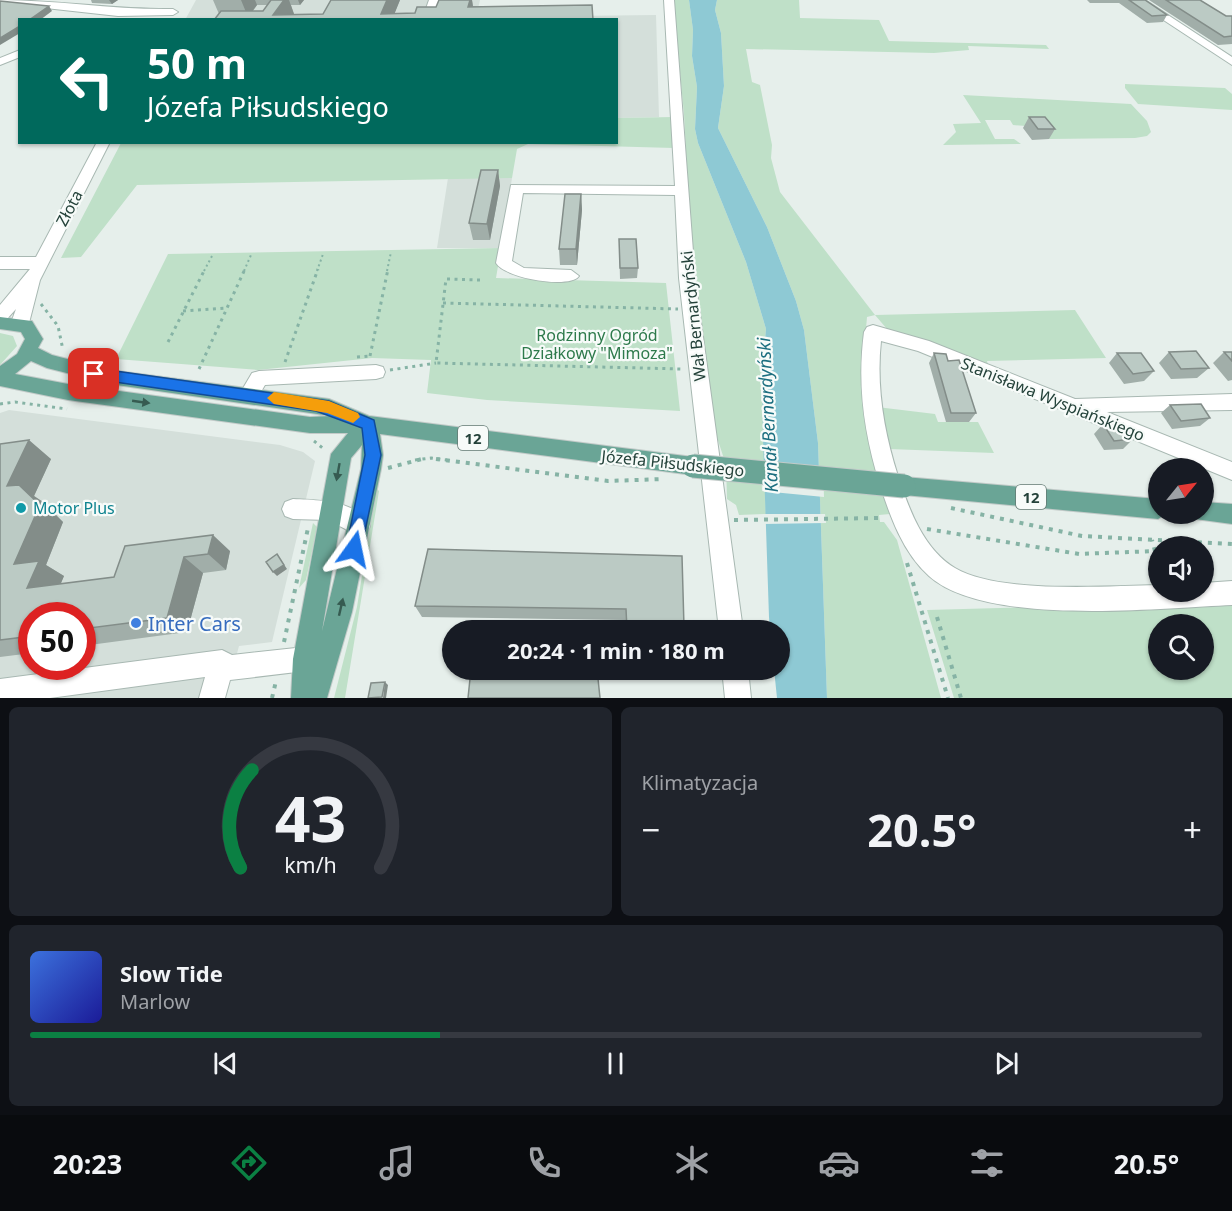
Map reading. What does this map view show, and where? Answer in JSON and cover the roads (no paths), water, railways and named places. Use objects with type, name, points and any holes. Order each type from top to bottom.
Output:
[{"type":"main road","points":[[0,323],[20,323],[33,334],[29,352]]},
{"type":"main road","name":"12","points":[[0,378],[29,352]]},
{"type":"main road","name":"Józefa Piłsudskiego","points":[[29,352],[47,361],[110,377],[329,407],[369,424]]},
{"type":"main road","name":"Józefa Piłsudskiego","points":[[0,378],[68,392],[310,425],[369,424],[693,466],[1148,508]]},
{"type":"main road","points":[[304,698],[312,509],[341,454],[369,424]]},
{"type":"main road","points":[[314,698],[337,622],[359,526],[373,455],[369,424]]},
{"type":"main road","points":[[1214,513],[1232,514]]},
{"type":"street","points":[[0,0],[171,16],[180,0]]},
{"type":"street","points":[[428,18],[434,0]]},
{"type":"street","name":"Wał Bernardyński","points":[[669,0],[690,309],[716,492],[730,620]]},
{"type":"street","points":[[1138,0],[1232,62]]},
{"type":"street","points":[[104,18],[129,12]]},
{"type":"street","points":[[0,62],[18,55]]},
{"type":"street","name":"Złota","points":[[20,323],[38,268],[103,144]]},
{"type":"street","points":[[571,276],[521,273],[504,263],[516,188],[682,191]]},
{"type":"street","points":[[0,263],[38,268]]},
{"type":"street","name":"Złota","points":[[0,316],[38,268]]},
{"type":"street","name":"Stanisława Wyspiańskiego","points":[[1232,471],[923,346],[873,332],[868,365],[874,429],[894,495],[906,522],[936,568],[960,583],[975,588],[1037,596],[1232,593]]},
{"type":"street","points":[[249,395],[259,378],[371,367]]},
{"type":"street","points":[[1074,408],[1108,404],[1232,402]]},
{"type":"street","points":[[312,509],[359,526]]},
{"type":"street","points":[[220,669],[305,659]]},
{"type":"street","points":[[0,692],[222,662],[212,698]]},
{"type":"street","points":[[736,680],[738,698]]},
{"type":"water","name":"Kanał Bernardyński","points":[[689,0],[717,0],[715,10],[721,33],[724,86],[718,128],[767,227],[796,301],[804,330],[818,443],[827,698],[777,698],[775,680],[790,680],[790,620],[769,620],[762,371],[766,329],[746,262],[698,143],[695,129],[697,87],[692,56],[693,30]]},
{"type":"place","name":"Motor Plus","points":[[21,508]]},
{"type":"place","name":"Inter Cars","points":[[136,623]]},
{"type":"park label","name":"Rodzinny Ogród Działkowy \"Mimoza\"","points":[[597,344]]}]
